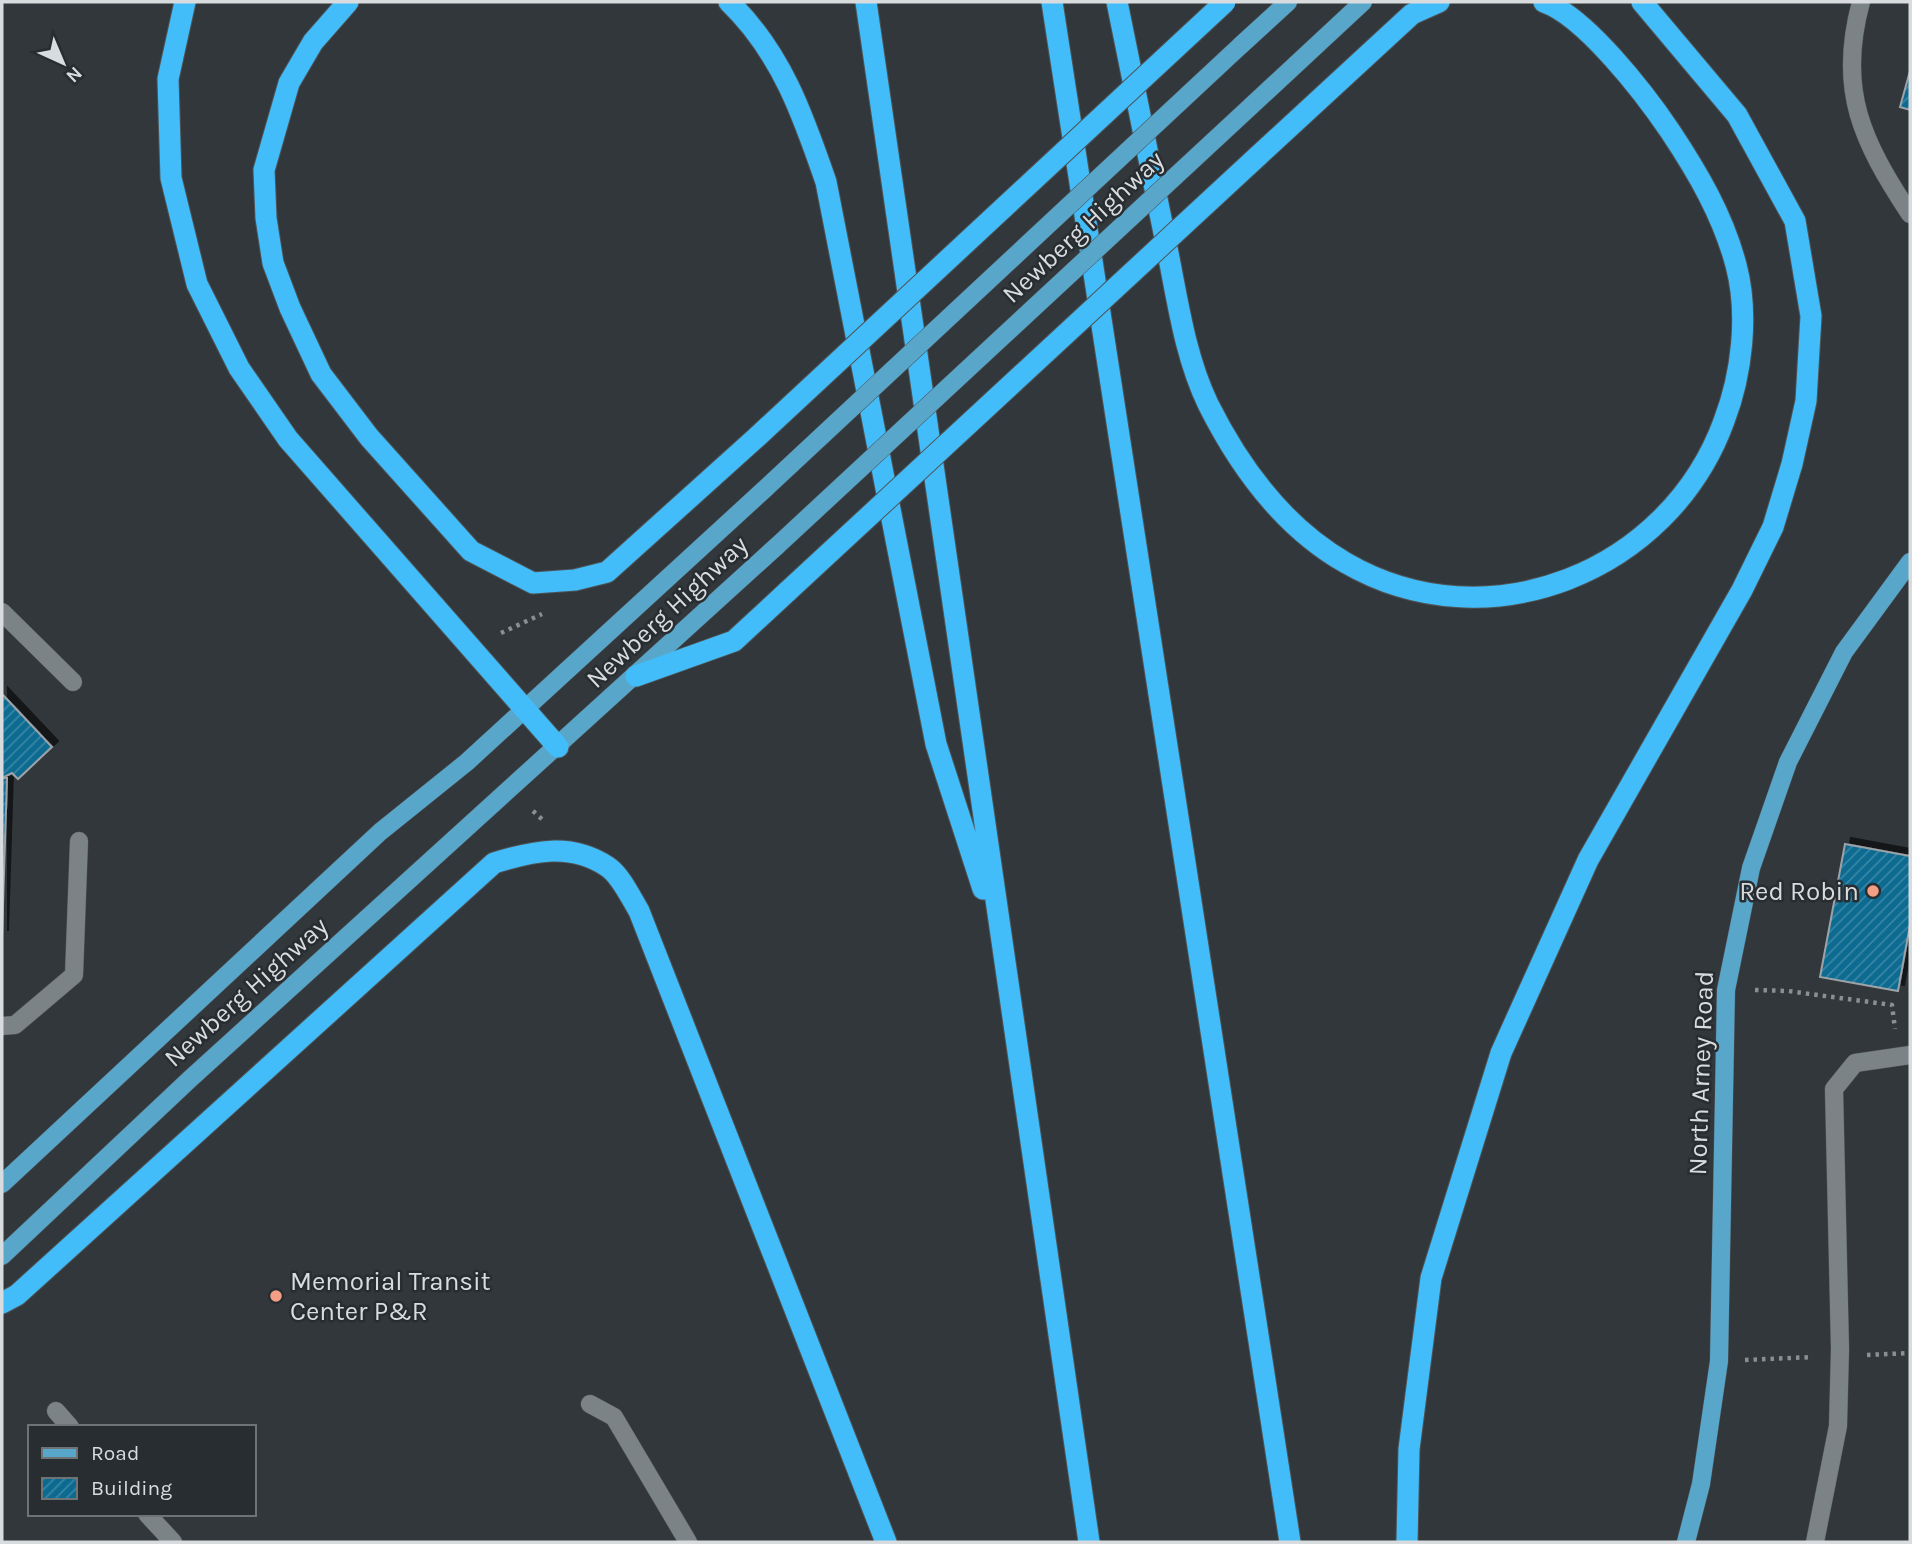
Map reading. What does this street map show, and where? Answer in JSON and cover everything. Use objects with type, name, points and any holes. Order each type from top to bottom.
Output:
[{"type":"highway","points":[[185,2],[168,79],[171,178],[197,284],[239,368],[288,439],[558,747]]},
{"type":"highway","points":[[348,2],[313,42],[289,83],[273,130],[264,170],[266,218],[273,263],[290,308],[321,374],[369,437],[471,551],[533,583],[575,580],[607,572],[758,436],[1225,2]]},
{"type":"highway","points":[[729,2],[744,16],[778,62],[802,111],[826,181],[936,744],[1000,943]]},
{"type":"highway","points":[[866,2],[1000,943],[1089,1542]]},
{"type":"highway","points":[[1052,2],[1290,1542]]},
{"type":"highway","points":[[1117,2],[1184,332],[1206,400],[1230,444],[1259,489],[1292,524],[1347,563],[1399,585],[1457,596],[1496,598],[1577,576],[1617,556],[1651,532],[1688,492],[1714,450],[1737,388],[1742,318],[1737,268],[1720,217],[1697,170],[1665,123],[1585,26],[1544,2]]},
{"type":"highway","points":[[636,676],[734,641],[1412,15],[1439,2]]},
{"type":"highway","points":[[1407,1542],[1409,1449],[1431,1278],[1501,1053],[1588,860],[1742,590],[1773,527],[1792,464],[1806,401],[1811,316],[1795,221],[1737,115],[1644,3]]},
{"type":"highway","points":[[2,1303],[17,1295],[494,863],[538,850],[577,853],[610,868],[639,911],[886,1542]]},
{"type":"main road","name":"Newberg Highway","points":[[2,1184],[380,832],[467,762],[1288,2]]},
{"type":"main road","name":"Newberg Highway","points":[[2,1256],[190,1079],[636,676],[1363,2]]},
{"type":"main road","name":"North Arney Road","points":[[1686,1542],[1701,1484],[1720,1361],[1726,990],[1751,868],[1788,762],[1844,652],[1910,562]]},
{"type":"lane","points":[[1861,2],[1855,23],[1851,86],[1870,151],[1910,214]]},
{"type":"lane","points":[[2,612],[73,682]]},
{"type":"lane","points":[[2,1026],[15,1025],[74,975],[79,841]]},
{"type":"lane","points":[[1815,1542],[1838,1426],[1840,1349],[1834,1089],[1855,1063],[1904,1056]]},
{"type":"lane","points":[[590,1404],[614,1417],[688,1542]]},
{"type":"lane","points":[[56,1411],[68,1425]]},
{"type":"lane","points":[[149,1516],[173,1542]]},
{"type":"path","points":[[501,632],[544,614]]},
{"type":"path","points":[[533,811],[549,825]]},
{"type":"path","points":[[1726,990],[1788,991],[1892,1005],[1904,1056]]},
{"type":"building","points":[[1910,71],[1910,110],[1900,107]]},
{"type":"building","points":[[2,694],[52,747],[18,779],[12,773],[2,778]]},
{"type":"building","points":[[2,778],[7,778],[2,937]]},
{"type":"building","name":"Red Robin","points":[[1845,844],[1910,856],[1910,925],[1898,991],[1820,977]]},
{"type":"place","name":"Red Robin","points":[[1873,891]]},
{"type":"place","name":"Memorial Transit Center P&R","points":[[276,1296]]}]
